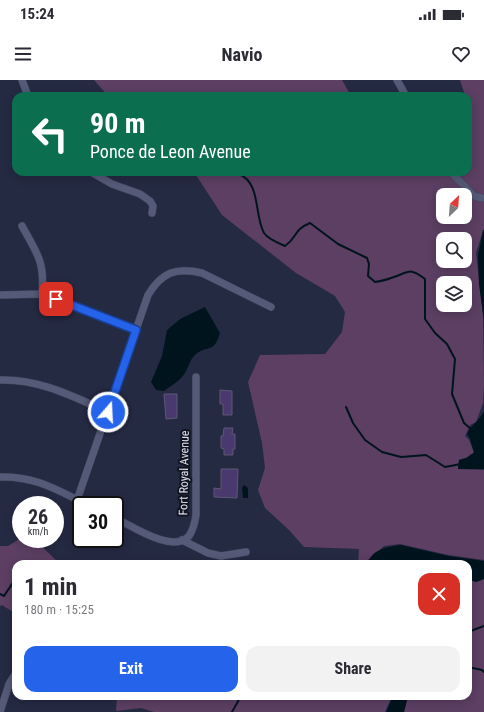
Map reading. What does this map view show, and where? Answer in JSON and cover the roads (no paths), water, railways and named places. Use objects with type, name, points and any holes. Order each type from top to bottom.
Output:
[{"type":"street","points":[[22,80],[26,92]]},
{"type":"street","points":[[397,80],[404,92]]},
{"type":"street","points":[[98,176],[112,184],[140,194],[150,201],[153,206],[152,213]]},
{"type":"street","points":[[455,176],[474,196],[482,198]]},
{"type":"street","points":[[22,226],[40,258],[44,274],[42,294]]},
{"type":"street","points":[[78,496],[148,295],[154,285],[162,277],[182,270],[202,273],[271,307]]},
{"type":"street","points":[[0,295],[42,294],[136,330]]},
{"type":"street","name":"Fort Royal Avenue","points":[[182,540],[191,532],[196,515],[196,377]]},
{"type":"street","points":[[0,380],[14,379],[39,383],[108,412]]},
{"type":"street","points":[[0,477],[24,478],[40,482],[72,498]]},
{"type":"street","points":[[124,522],[164,542],[182,540],[208,553],[221,556],[246,552]]},
{"type":"street","points":[[0,712],[12,679]]},
{"type":"water","points":[[483,230],[484,321],[479,284],[478,256]]},
{"type":"water","points":[[205,307],[220,333],[218,340],[210,348],[200,351],[194,356],[183,376],[176,383],[164,391],[156,390],[151,382],[162,356],[167,330],[180,319]]},
{"type":"water","points":[[484,411],[484,469],[458,469],[459,460],[474,453],[467,434]]},
{"type":"water","points":[[244,485],[248,488],[248,498],[243,498],[242,488]]},
{"type":"water","points":[[401,545],[449,556],[484,561],[484,579],[476,582],[472,580],[472,560],[370,560],[372,555],[376,552],[391,546]]},
{"type":"water","points":[[391,700],[407,700],[404,712],[386,712]]},
{"type":"waterway","points":[[242,176],[251,184],[264,233],[273,241],[285,246],[292,240],[301,228],[310,223],[338,244],[367,258],[369,264],[368,276],[375,282],[408,272],[420,275],[425,279],[425,319],[435,333],[447,344],[455,359],[452,394],[464,423],[471,429]]},
{"type":"waterway","points":[[346,407],[353,423],[365,440],[382,452],[401,457],[426,455],[445,467],[461,464]]},
{"type":"waterway","points":[[0,594],[4,596],[12,584]]},
{"type":"waterway","points":[[472,630],[484,626]]},
{"type":"waterway","points":[[472,668],[482,670],[484,672]]},
{"type":"waterway","points":[[232,712],[239,700]]}]
